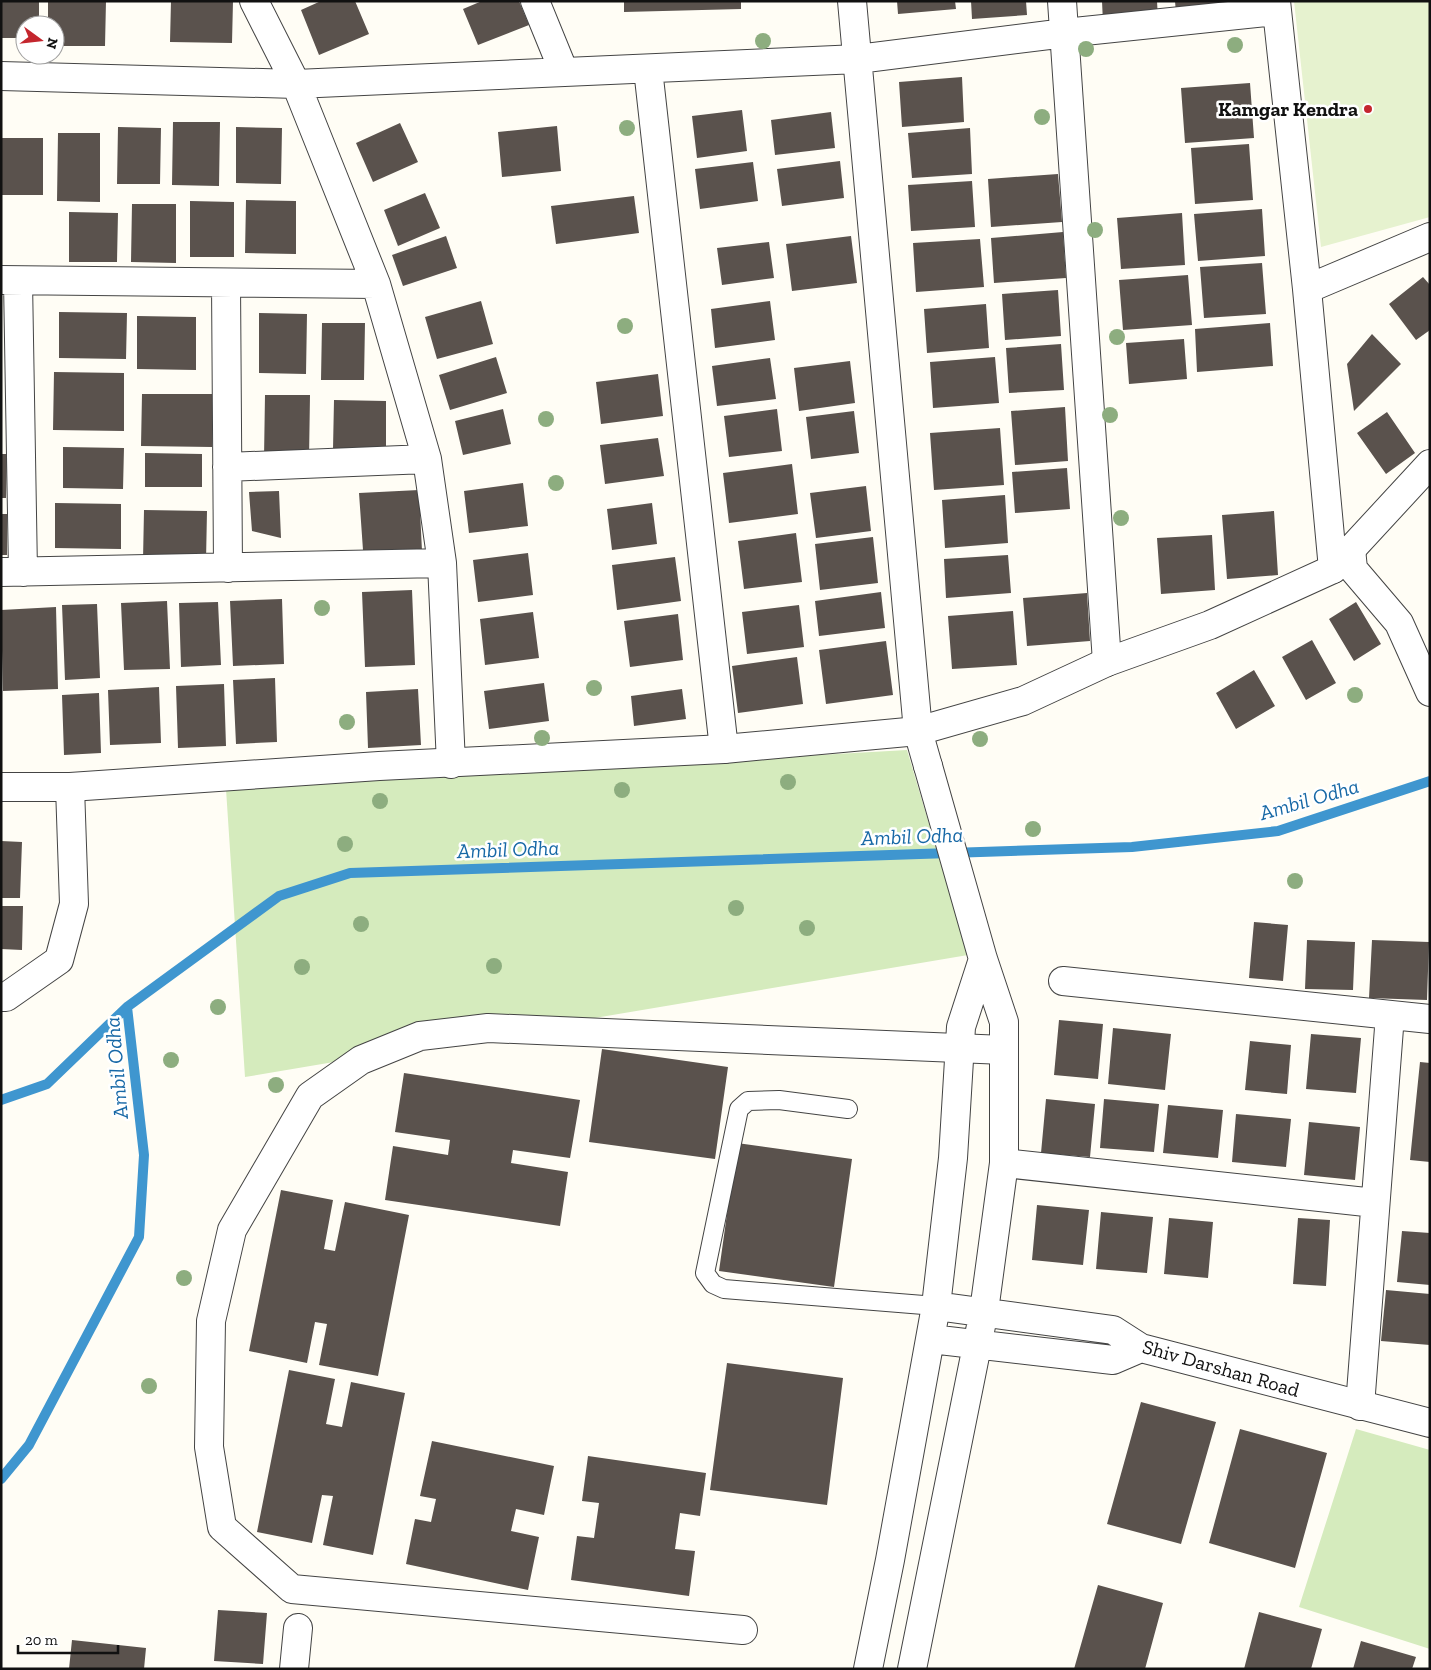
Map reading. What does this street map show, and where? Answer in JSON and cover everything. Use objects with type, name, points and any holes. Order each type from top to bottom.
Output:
[{"type":"street","points":[[254,1],[296,84],[376,284],[428,459],[442,562],[451,764]]},
{"type":"street","points":[[535,1],[564,72]]},
{"type":"street","points":[[852,1],[918,731],[983,959],[1004,1022],[1004,1163],[984,1311],[912,1669]]},
{"type":"street","points":[[1062,1],[1107,662]]},
{"type":"street","points":[[1,76],[296,84],[858,59],[1276,6],[1307,289],[1333,569]]},
{"type":"street","points":[[648,68],[724,749]]},
{"type":"street","points":[[1307,289],[1430,237]]},
{"type":"street","points":[[376,284],[10,281],[12,572],[442,562]]},
{"type":"street","points":[[226,283],[228,568]]},
{"type":"street","points":[[227,467],[428,459]]},
{"type":"street","points":[[1,787],[70,787],[379,766],[451,764],[724,749],[918,731],[1023,701],[1107,662],[1210,625],[1333,569],[1430,464]]},
{"type":"street","points":[[1351,549],[1353,569],[1399,623],[1430,692]]},
{"type":"street","points":[[1,997],[6,997],[59,960],[74,904],[70,787]]},
{"type":"street","points":[[868,1669],[890,1560],[936,1306],[953,1158],[961,1027],[983,959]]},
{"type":"street","points":[[1063,981],[1430,1019]]},
{"type":"street","points":[[1360,1406],[1390,1015]]},
{"type":"street","points":[[743,1630],[292,1589],[222,1527],[220,1518],[209,1447],[211,1322],[232,1230],[310,1096],[361,1060],[420,1036],[488,1028],[960,1050],[1004,1050]]},
{"type":"street","points":[[1004,1163],[1375,1203]]},
{"type":"street","name":"Shiv Darshan Road","points":[[936,1306],[1113,1330],[1141,1348],[1430,1423]]},
{"type":"street","points":[[931,1339],[1113,1360],[1141,1348]]},
{"type":"street","points":[[294,1669],[298,1628]]},
{"type":"lane","points":[[848,1109],[779,1100],[748,1101],[739,1109],[705,1273],[713,1284],[724,1289],[936,1306]]},
{"type":"green space","name":"Kamgar Kendra","points":[[1294,1],[1430,1],[1430,217],[1321,247]]},
{"type":"green space","points":[[907,750],[968,955],[245,1077],[226,789]]},
{"type":"green space","points":[[1356,1429],[1430,1450],[1430,1649],[1299,1607]]},
{"type":"building","points":[[1,1],[39,1],[39,15],[15,15],[15,38],[1,38]]},
{"type":"building","points":[[48,1],[106,1],[105,46],[65,46],[65,15],[48,15]]},
{"type":"building","points":[[171,1],[233,1],[232,43],[170,42]]},
{"type":"building","points":[[321,1],[355,1],[369,34],[319,55],[301,10]]},
{"type":"building","points":[[482,1],[519,1],[529,25],[478,45],[463,9]]},
{"type":"building","points":[[624,1],[741,1],[741,9],[624,12]]},
{"type":"building","points":[[897,1],[955,1],[956,9],[898,14]]},
{"type":"building","points":[[971,1],[1026,1],[1027,15],[972,19]]},
{"type":"building","points":[[1102,1],[1157,1],[1158,19],[1103,23]]},
{"type":"building","points":[[1175,1],[1241,1],[1176,13]]},
{"type":"building","points":[[962,77],[964,122],[902,127],[899,82]]},
{"type":"building","points":[[1250,83],[1254,138],[1185,143],[1181,88]]},
{"type":"building","points":[[742,110],[747,151],[697,158],[692,116]]},
{"type":"building","points":[[831,112],[835,148],[775,155],[771,120]]},
{"type":"building","points":[[173,122],[220,122],[219,186],[172,185]]},
{"type":"building","points":[[400,123],[418,162],[373,182],[356,143]]},
{"type":"building","points":[[557,126],[561,171],[502,177],[498,132]]},
{"type":"building","points":[[118,127],[161,128],[160,184],[117,184]]},
{"type":"building","points":[[236,127],[282,128],[281,184],[236,183]]},
{"type":"building","points":[[970,128],[972,174],[912,178],[908,133]]},
{"type":"building","points":[[58,133],[100,133],[100,202],[57,201]]},
{"type":"building","points":[[1,138],[43,138],[43,195],[1,195]]},
{"type":"building","points":[[1249,144],[1253,200],[1195,204],[1191,148]]},
{"type":"building","points":[[840,161],[844,198],[782,206],[777,169]]},
{"type":"building","points":[[753,162],[758,201],[700,209],[695,169]]},
{"type":"building","points":[[1058,174],[1062,222],[991,227],[988,179]]},
{"type":"building","points":[[972,181],[975,227],[911,231],[908,185]]},
{"type":"building","points":[[425,193],[440,228],[398,246],[384,210]]},
{"type":"building","points":[[634,196],[639,233],[556,244],[551,206]]},
{"type":"building","points":[[246,200],[296,201],[296,254],[245,253]]},
{"type":"building","points":[[190,201],[234,202],[234,257],[190,257]]},
{"type":"building","points":[[132,204],[176,204],[176,263],[131,262]]},
{"type":"building","points":[[1262,209],[1265,256],[1198,261],[1194,214]]},
{"type":"building","points":[[69,212],[118,213],[117,262],[69,262]]},
{"type":"building","points":[[1182,213],[1185,265],[1121,269],[1117,218]]},
{"type":"building","points":[[1063,232],[1066,278],[994,283],[991,238]]},
{"type":"building","points":[[446,236],[457,268],[403,286],[392,255]]},
{"type":"building","points":[[851,236],[857,283],[792,291],[786,244]]},
{"type":"building","points":[[980,239],[984,287],[916,292],[913,243]]},
{"type":"building","points":[[769,242],[774,278],[722,285],[717,248]]},
{"type":"building","points":[[1262,263],[1266,314],[1204,318],[1200,267]]},
{"type":"building","points":[[1188,275],[1192,325],[1123,330],[1119,280]]},
{"type":"building","points":[[1423,277],[1430,285],[1430,330],[1416,340],[1389,304]]},
{"type":"building","points":[[1058,290],[1061,336],[1005,340],[1002,294]]},
{"type":"building","points":[[481,301],[493,344],[437,359],[425,317]]},
{"type":"building","points":[[770,301],[775,340],[715,348],[711,309]]},
{"type":"building","points":[[986,304],[989,348],[927,353],[924,309]]},
{"type":"building","points":[[59,312],[127,313],[126,359],[59,358]]},
{"type":"building","points":[[259,313],[307,314],[306,374],[259,373]]},
{"type":"building","points":[[137,316],[196,317],[196,370],[137,369]]},
{"type":"building","points":[[322,323],[365,323],[364,380],[321,380]]},
{"type":"building","points":[[1270,323],[1273,366],[1197,372],[1195,329]]},
{"type":"building","points":[[1372,334],[1401,364],[1354,411],[1347,364]]},
{"type":"building","points":[[1184,339],[1187,379],[1129,384],[1126,343]]},
{"type":"building","points":[[1061,344],[1064,390],[1009,393],[1006,348]]},
{"type":"building","points":[[496,357],[507,393],[450,410],[439,375]]},
{"type":"building","points":[[995,357],[999,403],[933,408],[930,362]]},
{"type":"building","points":[[770,358],[776,399],[717,406],[712,366]]},
{"type":"building","points":[[850,361],[855,403],[799,411],[794,368]]},
{"type":"building","points":[[54,372],[124,373],[124,431],[53,430]]},
{"type":"building","points":[[658,374],[663,416],[601,424],[596,382]]},
{"type":"building","points":[[142,394],[213,394],[212,447],[141,446]]},
{"type":"building","points":[[265,395],[310,395],[309,459],[264,458]]},
{"type":"building","points":[[334,400],[386,401],[386,449],[333,449]]},
{"type":"building","points":[[1065,407],[1068,461],[1015,465],[1011,411]]},
{"type":"building","points":[[503,409],[511,444],[463,455],[455,421]]},
{"type":"building","points":[[777,409],[782,451],[729,457],[724,416]]},
{"type":"building","points":[[854,411],[859,453],[811,459],[806,417]]},
{"type":"building","points":[[1387,412],[1415,453],[1386,474],[1357,433]]},
{"type":"building","points":[[1000,428],[1004,485],[934,490],[930,433]]},
{"type":"building","points":[[658,438],[664,476],[605,484],[600,445]]},
{"type":"building","points":[[63,447],[124,448],[123,489],[63,488]]},
{"type":"building","points":[[145,453],[202,454],[202,487],[145,487]]},
{"type":"building","points":[[1,454],[7,454],[6,498],[1,498]]},
{"type":"building","points":[[792,464],[798,514],[729,523],[723,473]]},
{"type":"building","points":[[1067,468],[1070,509],[1015,513],[1012,472]]},
{"type":"building","points":[[523,483],[528,526],[469,533],[464,491]]},
{"type":"building","points":[[866,486],[871,531],[816,538],[810,493]]},
{"type":"building","points":[[419,490],[422,551],[379,559],[373,550],[363,550],[359,493]]},
{"type":"building","points":[[279,491],[281,538],[252,531],[249,492]]},
{"type":"building","points":[[1005,495],[1008,543],[945,548],[942,500]]},
{"type":"building","points":[[55,503],[121,504],[121,549],[55,548]]},
{"type":"building","points":[[652,503],[657,544],[612,550],[607,509]]},
{"type":"building","points":[[144,510],[207,511],[206,561],[143,560]]},
{"type":"building","points":[[1274,511],[1278,575],[1227,579],[1222,515]]},
{"type":"building","points":[[1,514],[7,514],[7,555],[1,555]]},
{"type":"building","points":[[796,533],[802,582],[744,589],[738,541]]},
{"type":"building","points":[[1212,535],[1215,590],[1161,594],[1157,538]]},
{"type":"building","points":[[873,537],[878,583],[820,590],[815,544]]},
{"type":"building","points":[[528,553],[533,595],[478,602],[473,560]]},
{"type":"building","points":[[1008,555],[1011,593],[946,598],[944,559]]},
{"type":"building","points":[[675,557],[681,601],[617,610],[612,565]]},
{"type":"building","points":[[412,590],[415,665],[365,667],[362,592]]},
{"type":"building","points":[[881,592],[885,628],[819,636],[815,601]]},
{"type":"building","points":[[1087,593],[1090,641],[1027,646],[1023,598]]},
{"type":"building","points":[[282,599],[284,664],[233,666],[230,601]]},
{"type":"building","points":[[167,601],[170,669],[124,670],[121,603]]},
{"type":"building","points":[[218,602],[221,665],[181,667],[179,603]]},
{"type":"building","points":[[1356,602],[1381,644],[1354,661],[1329,619]]},
{"type":"building","points":[[97,604],[100,678],[65,680],[62,605]]},
{"type":"building","points":[[799,605],[804,647],[747,654],[742,612]]},
{"type":"building","points":[[56,607],[58,689],[3,691],[1,610]]},
{"type":"building","points":[[1013,611],[1017,665],[952,669],[948,616]]},
{"type":"building","points":[[533,612],[539,658],[485,665],[480,619]]},
{"type":"building","points":[[678,614],[683,660],[630,667],[624,621]]},
{"type":"building","points":[[1312,640],[1336,683],[1306,700],[1282,657]]},
{"type":"building","points":[[886,641],[893,695],[826,704],[819,650]]},
{"type":"building","points":[[797,657],[803,704],[738,713],[732,666]]},
{"type":"building","points":[[1254,670],[1275,706],[1236,729],[1216,693]]},
{"type":"building","points":[[275,678],[277,742],[236,744],[233,680]]},
{"type":"building","points":[[544,683],[549,721],[489,729],[484,691]]},
{"type":"building","points":[[224,684],[226,746],[178,748],[176,686]]},
{"type":"building","points":[[159,687],[161,743],[110,745],[108,690]]},
{"type":"building","points":[[418,689],[421,745],[368,748],[366,692]]},
{"type":"building","points":[[682,689],[686,719],[634,726],[631,696]]},
{"type":"building","points":[[99,693],[101,753],[64,755],[62,695]]},
{"type":"building","points":[[1,841],[22,842],[20,898],[1,898]]},
{"type":"building","points":[[1,906],[23,906],[22,950],[1,949]]},
{"type":"building","points":[[1254,922],[1288,925],[1283,981],[1249,978]]},
{"type":"building","points":[[1307,940],[1355,942],[1353,990],[1305,989]]},
{"type":"building","points":[[1372,940],[1429,942],[1427,1000],[1369,998]]},
{"type":"building","points":[[1059,1020],[1103,1024],[1098,1079],[1054,1075]]},
{"type":"building","points":[[1113,1028],[1171,1034],[1165,1090],[1108,1084]]},
{"type":"building","points":[[1311,1034],[1361,1038],[1356,1093],[1306,1089]]},
{"type":"building","points":[[1250,1041],[1291,1045],[1287,1094],[1245,1090]]},
{"type":"building","points":[[602,1049],[728,1067],[715,1159],[589,1142]]},
{"type":"building","points":[[1420,1062],[1430,1063],[1430,1162],[1410,1160]]},
{"type":"building","points":[[404,1073],[580,1100],[570,1158],[513,1150],[511,1163],[568,1172],[560,1226],[385,1200],[393,1146],[448,1155],[450,1140],[395,1132]]},
{"type":"building","points":[[1046,1099],[1095,1104],[1090,1157],[1041,1153]]},
{"type":"building","points":[[1104,1099],[1159,1104],[1154,1152],[1100,1148]]},
{"type":"building","points":[[1168,1105],[1223,1110],[1218,1158],[1163,1153]]},
{"type":"building","points":[[1236,1114],[1291,1119],[1286,1167],[1232,1162]]},
{"type":"building","points":[[1309,1122],[1360,1127],[1355,1180],[1304,1175]]},
{"type":"building","points":[[737,1143],[852,1159],[834,1287],[719,1271]]},
{"type":"building","points":[[281,1190],[333,1200],[324,1249],[335,1251],[345,1202],[409,1215],[378,1376],[319,1365],[327,1324],[315,1322],[307,1363],[249,1351]]},
{"type":"building","points":[[1037,1205],[1089,1210],[1083,1265],[1032,1260]]},
{"type":"building","points":[[1101,1212],[1153,1217],[1147,1273],[1096,1269]]},
{"type":"building","points":[[1169,1218],[1213,1222],[1208,1278],[1164,1274]]},
{"type":"building","points":[[1298,1218],[1330,1220],[1326,1286],[1293,1284]]},
{"type":"building","points":[[1402,1231],[1430,1233],[1430,1285],[1397,1282]]},
{"type":"building","points":[[1386,1290],[1430,1294],[1430,1345],[1381,1341]]},
{"type":"building","points":[[727,1363],[843,1378],[827,1505],[710,1490]]},
{"type":"building","points":[[289,1370],[335,1379],[326,1424],[342,1427],[351,1382],[405,1393],[373,1555],[323,1545],[333,1496],[322,1495],[312,1543],[257,1532]]},
{"type":"building","points":[[1141,1402],[1216,1422],[1181,1544],[1107,1524]]},
{"type":"building","points":[[1240,1429],[1327,1453],[1295,1568],[1209,1543]]},
{"type":"building","points":[[432,1441],[554,1466],[544,1515],[516,1509],[511,1531],[539,1537],[528,1590],[406,1564],[415,1519],[431,1522],[436,1499],[420,1496]]},
{"type":"building","points":[[588,1456],[706,1473],[700,1516],[680,1513],[675,1549],[695,1551],[689,1596],[571,1580],[577,1536],[594,1538],[599,1503],[582,1501]]},
{"type":"building","points":[[1098,1585],[1163,1603],[1145,1669],[1074,1669]]},
{"type":"building","points":[[218,1610],[267,1613],[263,1664],[214,1661]]},
{"type":"building","points":[[1259,1612],[1322,1629],[1311,1669],[1244,1669]]},
{"type":"building","points":[[72,1640],[146,1648],[144,1669],[69,1669]]},
{"type":"building","points":[[1361,1641],[1416,1657],[1412,1669],[1353,1669]]},
{"type":"waterway","name":"Ambil Odha","points":[[1,1100],[47,1084],[127,1007],[279,896],[350,873],[1132,847],[1278,831],[1430,781]]},
{"type":"waterway","name":"Ambil Odha","points":[[1,1479],[29,1445],[139,1237],[144,1155],[127,1007]]},
{"type":"place","name":"Kamgar Kendra","points":[[1368,109]]}]
